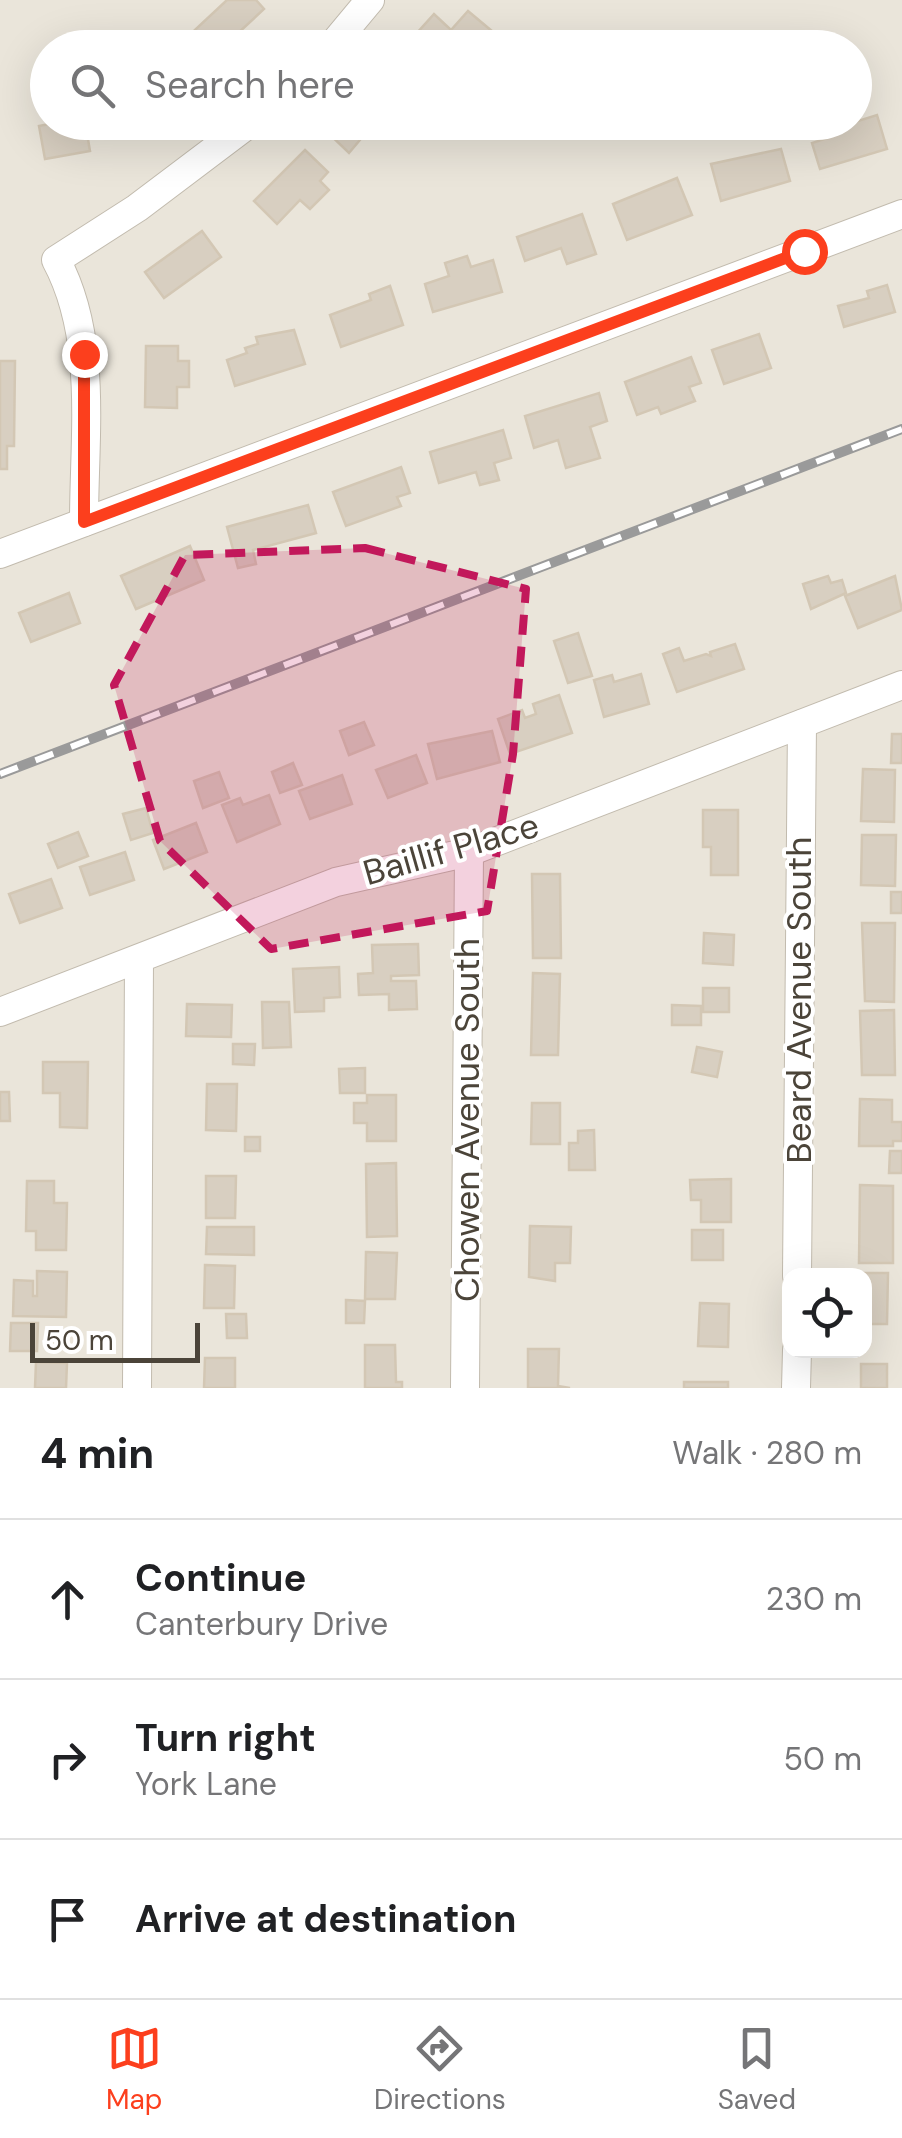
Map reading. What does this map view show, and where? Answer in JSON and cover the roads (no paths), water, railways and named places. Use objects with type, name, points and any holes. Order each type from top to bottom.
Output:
[{"type":"street","points":[[345,30],[370,0]]},
{"type":"street","points":[[84,522],[84,354],[72,290],[56,260],[179,179],[228,140]]},
{"type":"street","points":[[0,554],[902,214]]},
{"type":"street","name":"Baillif Place","points":[[0,1012],[336,882],[469,852],[902,685]]},
{"type":"street","name":"Beard Avenue South","points":[[797,1268],[802,724]]},
{"type":"street","name":"Chowen Avenue South","points":[[465,1388],[469,852]]},
{"type":"street","points":[[137,1388],[139,959]]},
{"type":"street","points":[[796,1388],[797,1358]]},
{"type":"railway","points":[[0,774],[902,429]]}]
